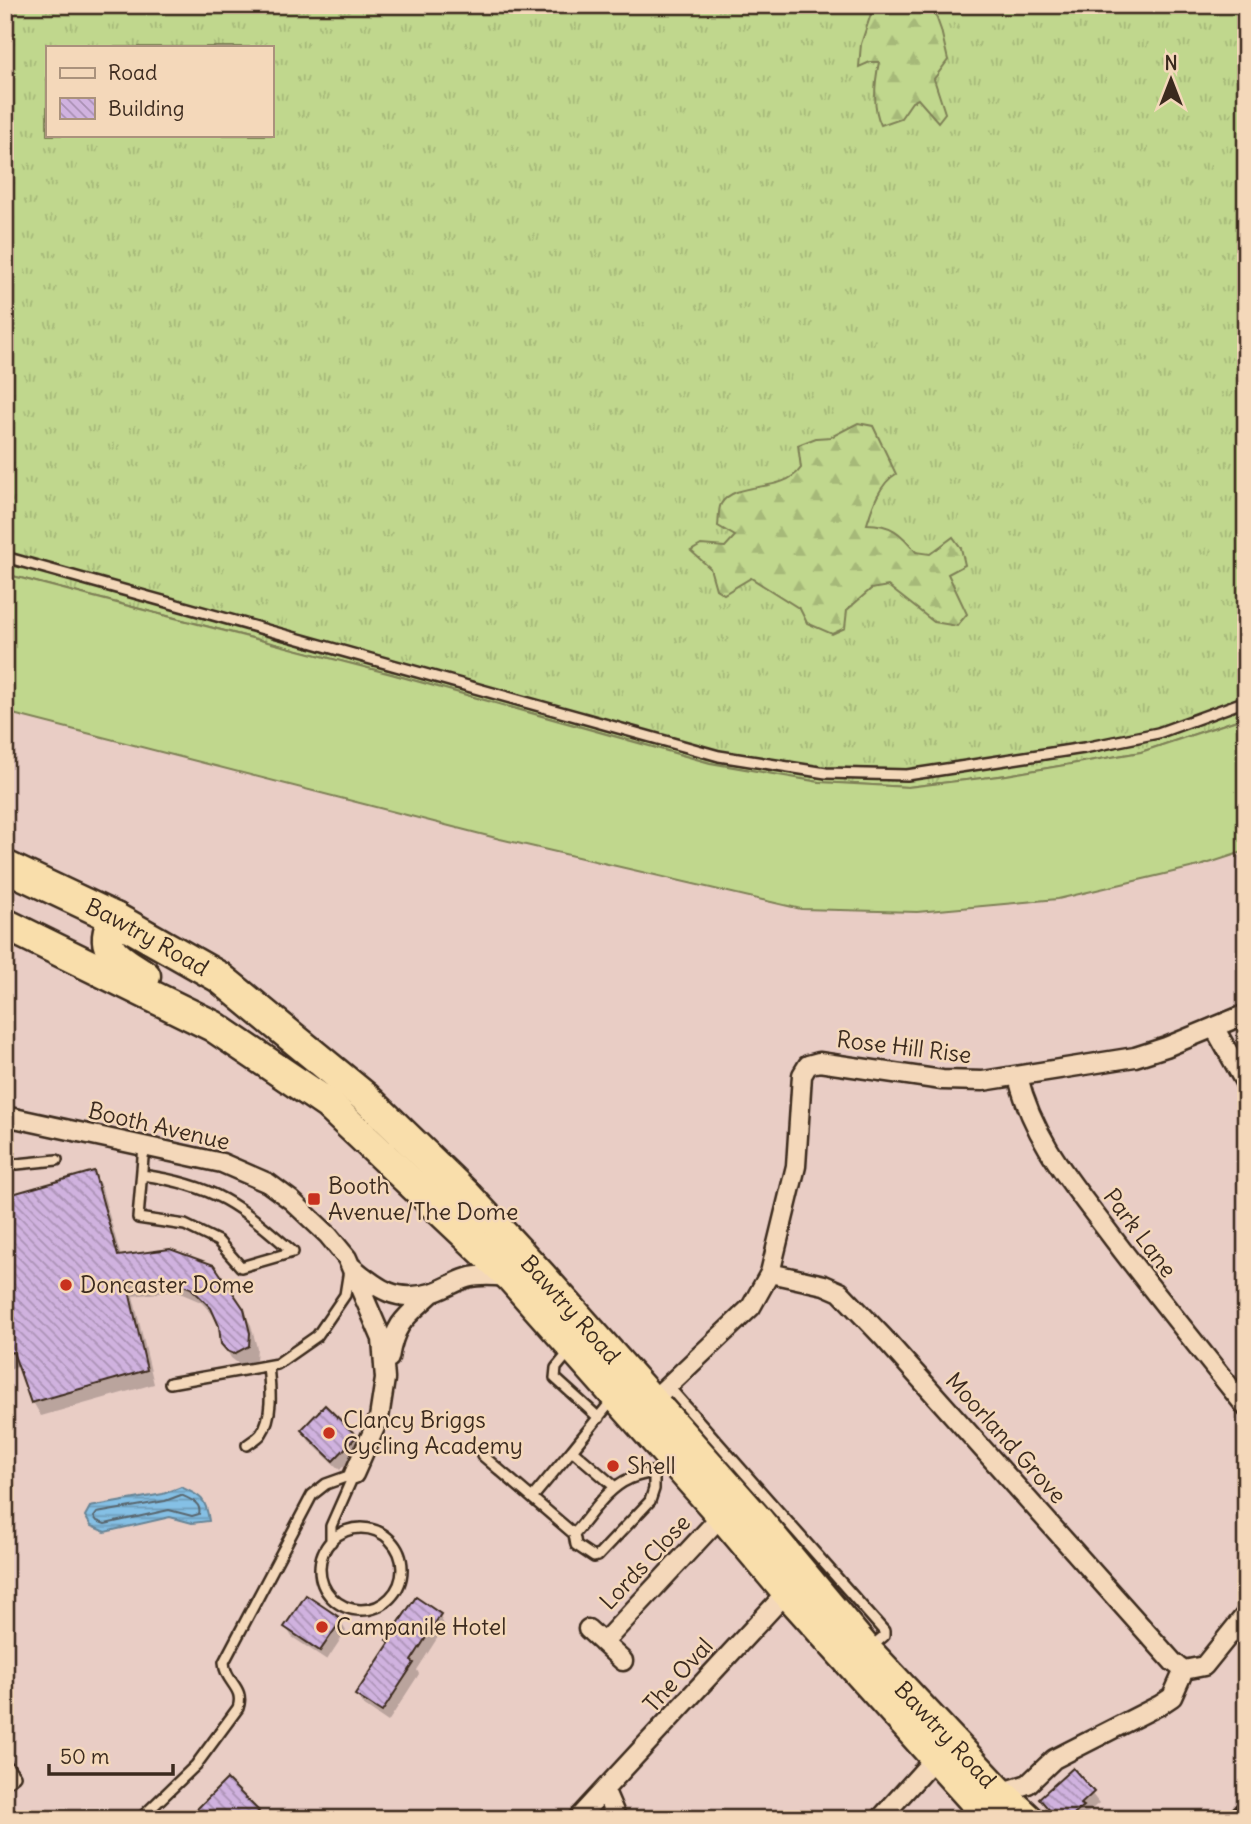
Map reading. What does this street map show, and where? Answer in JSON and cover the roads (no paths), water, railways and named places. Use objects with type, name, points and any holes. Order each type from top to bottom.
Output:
[{"type":"highway","name":"Bawtry Road","points":[[5,866],[115,918],[219,977],[366,1098],[465,1194],[541,1276],[660,1393],[995,1806]]},
{"type":"highway","points":[[115,918],[106,939],[109,950],[213,1026]]},
{"type":"highway","name":"Bawtry Road","points":[[5,924],[213,1026],[328,1104],[512,1277],[574,1347],[608,1406],[664,1467],[722,1515],[935,1758],[995,1806],[1028,1819]]},
{"type":"street","name":"Rose Hill Rise","points":[[660,1393],[751,1307],[770,1273],[796,1166],[802,1075],[808,1065],[819,1062],[942,1080],[983,1081],[1018,1077],[1135,1057],[1246,1014]]},
{"type":"street","points":[[1214,1027],[1231,1062],[1246,1084]]},
{"type":"street","name":"Park Lane","points":[[1018,1077],[1033,1125],[1053,1159],[1142,1277],[1246,1407]]},
{"type":"street","name":"Booth Avenue","points":[[6,1117],[222,1163],[268,1183],[291,1200],[328,1235],[347,1258],[382,1339],[385,1380],[379,1418],[354,1474]]},
{"type":"street","points":[[349,1265],[379,1290],[407,1297],[432,1293],[466,1278],[481,1275],[541,1276]]},
{"type":"street","name":"Moorland Grove","points":[[770,1273],[824,1285],[840,1292],[883,1336],[1173,1662],[1184,1670]]},
{"type":"street","points":[[385,1380],[393,1336],[400,1322],[432,1293]]},
{"type":"street","name":"Lords Close","points":[[603,1643],[722,1515]]},
{"type":"street","name":"The Oval","points":[[577,1819],[787,1592]]},
{"type":"street","points":[[995,1806],[1028,1784],[1054,1759],[1171,1697],[1184,1670],[1204,1666],[1246,1614]]},
{"type":"street","name":"Lords Close","points":[[588,1629],[623,1661]]},
{"type":"street","points":[[880,1819],[935,1758]]},
{"type":"street","points":[[605,1791],[617,1819]]},
{"type":"lane","points":[[5,557],[719,756],[826,774],[907,775],[1084,748],[1158,733],[1246,701]]},
{"type":"lane","points":[[6,1117],[7,1164],[57,1160]]},
{"type":"lane","points":[[142,1175],[178,1180],[212,1192],[251,1215],[293,1252],[241,1267],[218,1241],[185,1225],[138,1218],[144,1146]]},
{"type":"lane","points":[[170,1383],[277,1364],[317,1336],[345,1295],[349,1265]]},
{"type":"lane","points":[[247,1445],[260,1435],[268,1416],[271,1391],[268,1366]]},
{"type":"lane","points":[[532,1498],[608,1406]]},
{"type":"lane","points":[[572,1450],[615,1487]]},
{"type":"lane","points":[[482,1455],[574,1534],[576,1545],[590,1556],[598,1556],[650,1501],[664,1467]]},
{"type":"lane","points":[[574,1534],[615,1487],[630,1478],[664,1467]]},
{"type":"lane","points":[[141,1818],[196,1765],[238,1708],[240,1693],[225,1671],[225,1662],[312,1495],[319,1488],[354,1474]]},
{"type":"lane","name":"Booth Avenue","points":[[331,1542],[342,1533],[368,1529],[382,1533],[392,1542],[400,1554],[403,1567],[401,1581],[386,1603],[361,1611],[347,1608],[336,1602],[327,1592],[321,1579],[320,1566],[331,1542],[331,1526],[354,1474]]},
{"type":"lane","points":[[5,1763],[15,1776],[5,1784]]},
{"type":"water","points":[[181,1487],[201,1499],[209,1521],[192,1523],[170,1517],[105,1532],[91,1526],[85,1516],[90,1507],[163,1494]]},
{"type":"railway","points":[[1225,1819],[1246,1796]]},
{"type":"place","name":"Booth Avenue/The Dome","points":[[314,1199]]},
{"type":"place","name":"Doncaster Dome","points":[[66,1285]]},
{"type":"place","name":"Clancy Briggs Cycling Academy","points":[[329,1433]]},
{"type":"place","name":"Shell","points":[[613,1466]]},
{"type":"place","name":"Campanile Hotel","points":[[322,1627]]}]
